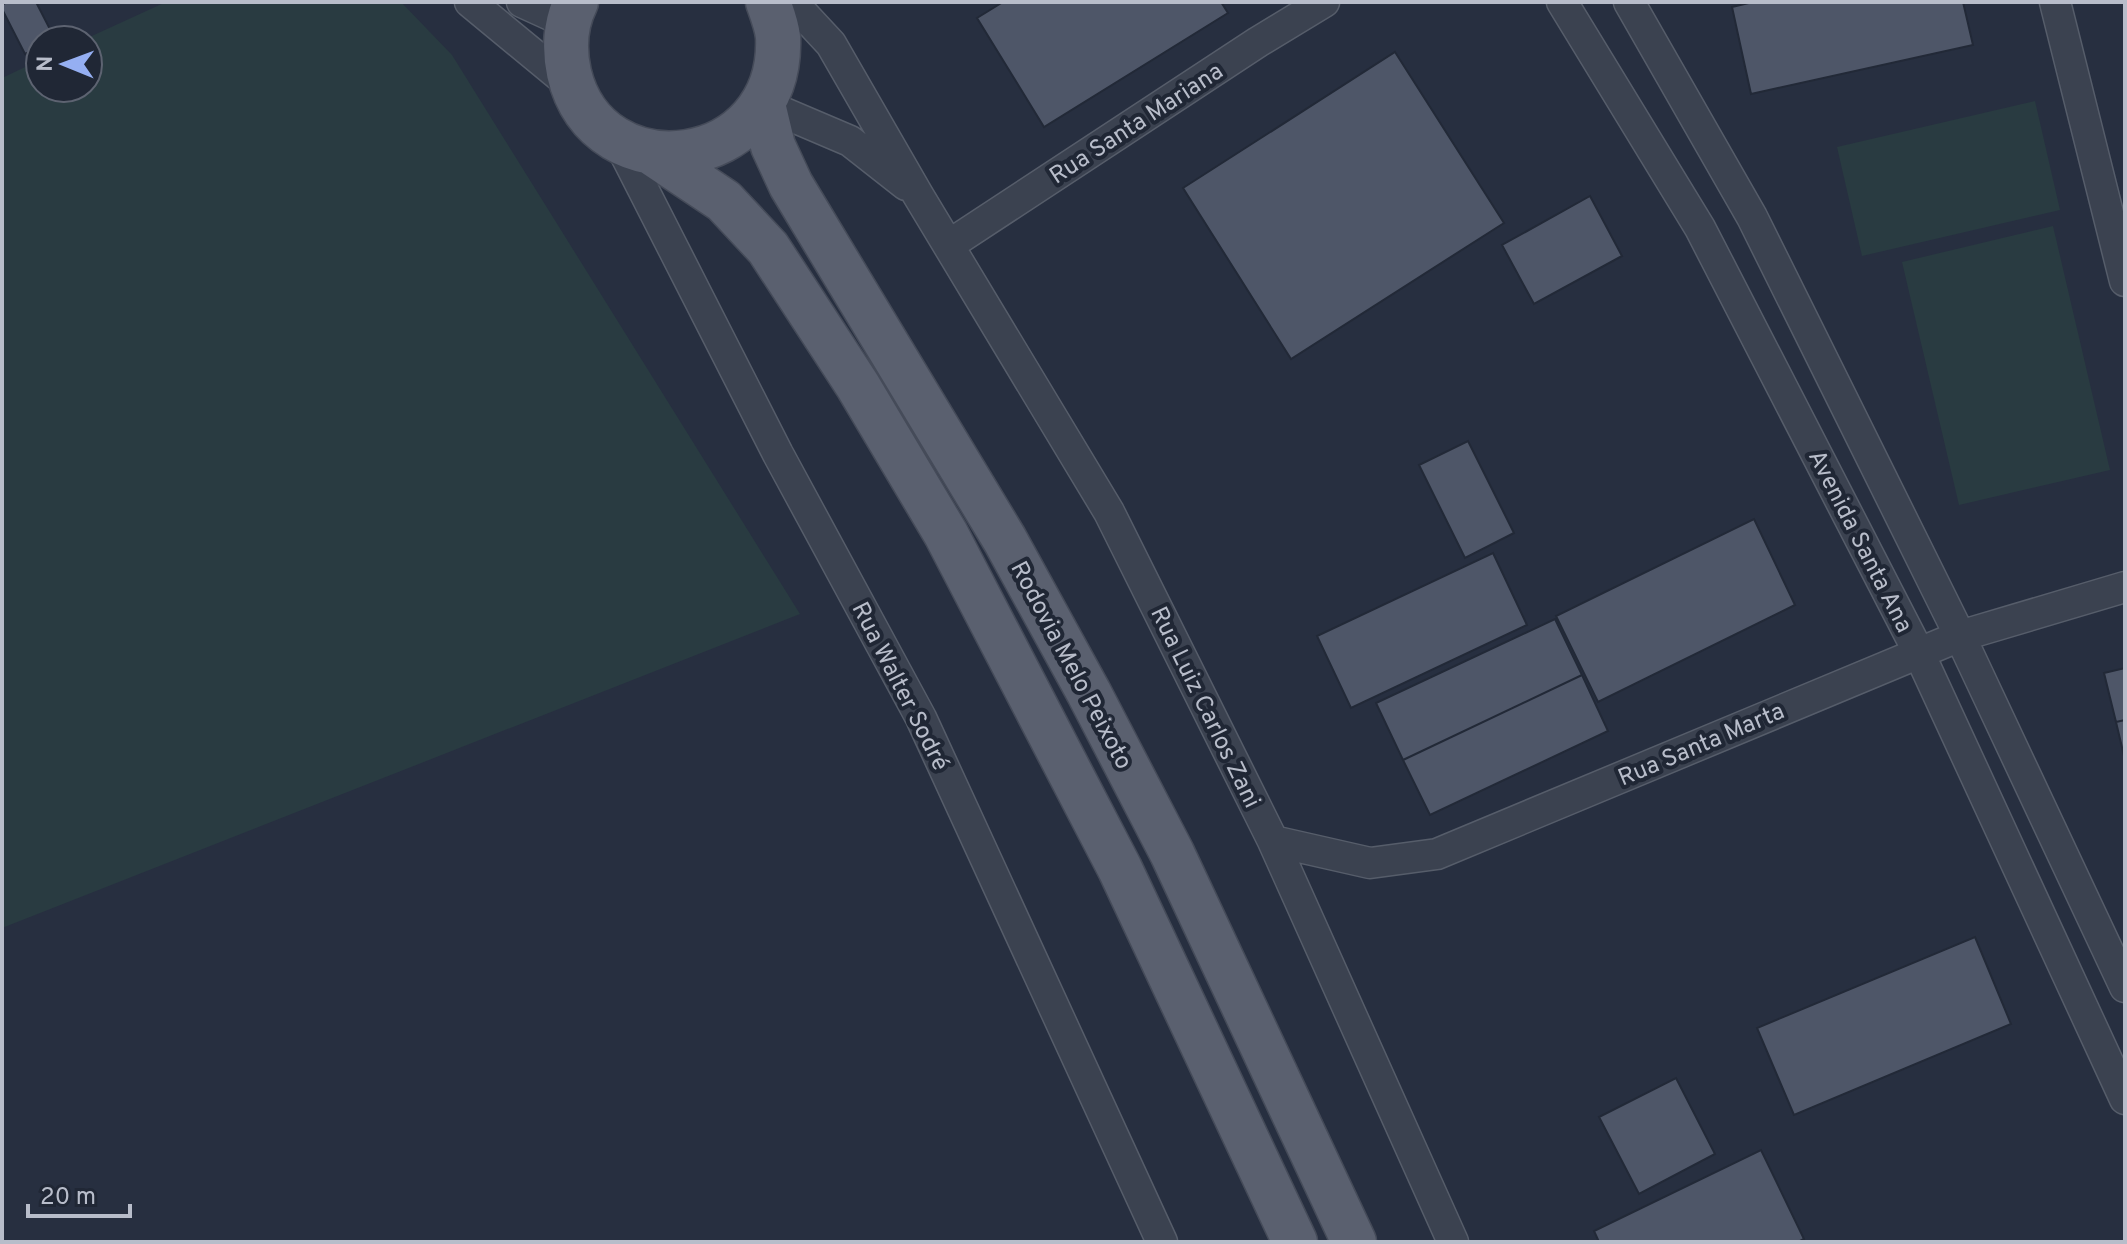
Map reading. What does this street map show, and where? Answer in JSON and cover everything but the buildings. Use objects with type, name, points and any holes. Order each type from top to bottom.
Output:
[{"type":"main road","points":[[635,146],[684,154],[715,145],[742,129],[763,104],[776,70],[778,35],[768,2]]},
{"type":"main road","points":[[572,8],[565,55],[573,87],[591,118],[724,201],[768,248],[858,386],[946,534],[1120,869],[1295,1242]]},
{"type":"main road","name":"Rodovia Melo Peixoto","points":[[763,104],[773,146],[791,185],[1005,540],[1172,853],[1354,1242]]},
{"type":"street","points":[[470,2],[573,87]]},
{"type":"street","points":[[522,2],[572,8]]},
{"type":"street","name":"Rua Luiz Carlos Zani","points":[[792,2],[831,44],[1109,512],[1273,841],[1453,1242]]},
{"type":"street","name":"Rua Santa Mariana","points":[[949,245],[1324,2]]},
{"type":"street","name":"Avenida Santa Ana","points":[[1562,2],[1700,228],[1919,653],[2125,1099]]},
{"type":"street","name":"Avenida Santa Ana","points":[[1629,2],[1752,217],[1960,636],[2125,987]]},
{"type":"street","points":[[2055,2],[2125,281]]},
{"type":"street","name":"Rua Luiz Carlos Zani","points":[[763,104],[850,141],[918,195]]},
{"type":"street","name":"Rua Walter Sodré","points":[[635,146],[778,454],[921,718],[1162,1242]]},
{"type":"street","name":"Rua Santa Marta","points":[[1273,841],[1370,863],[1437,854],[1960,636],[2125,587]]},
{"type":"shaded area","points":[[166,2],[401,2],[452,55],[800,614],[2,928],[2,78],[24,68],[24,104],[104,104],[104,30]]},
{"type":"shaded area","points":[[2035,101],[2060,210],[1862,256],[1837,147]]},
{"type":"shaded area","points":[[2053,226],[2110,470],[1959,505],[1902,262]]}]
